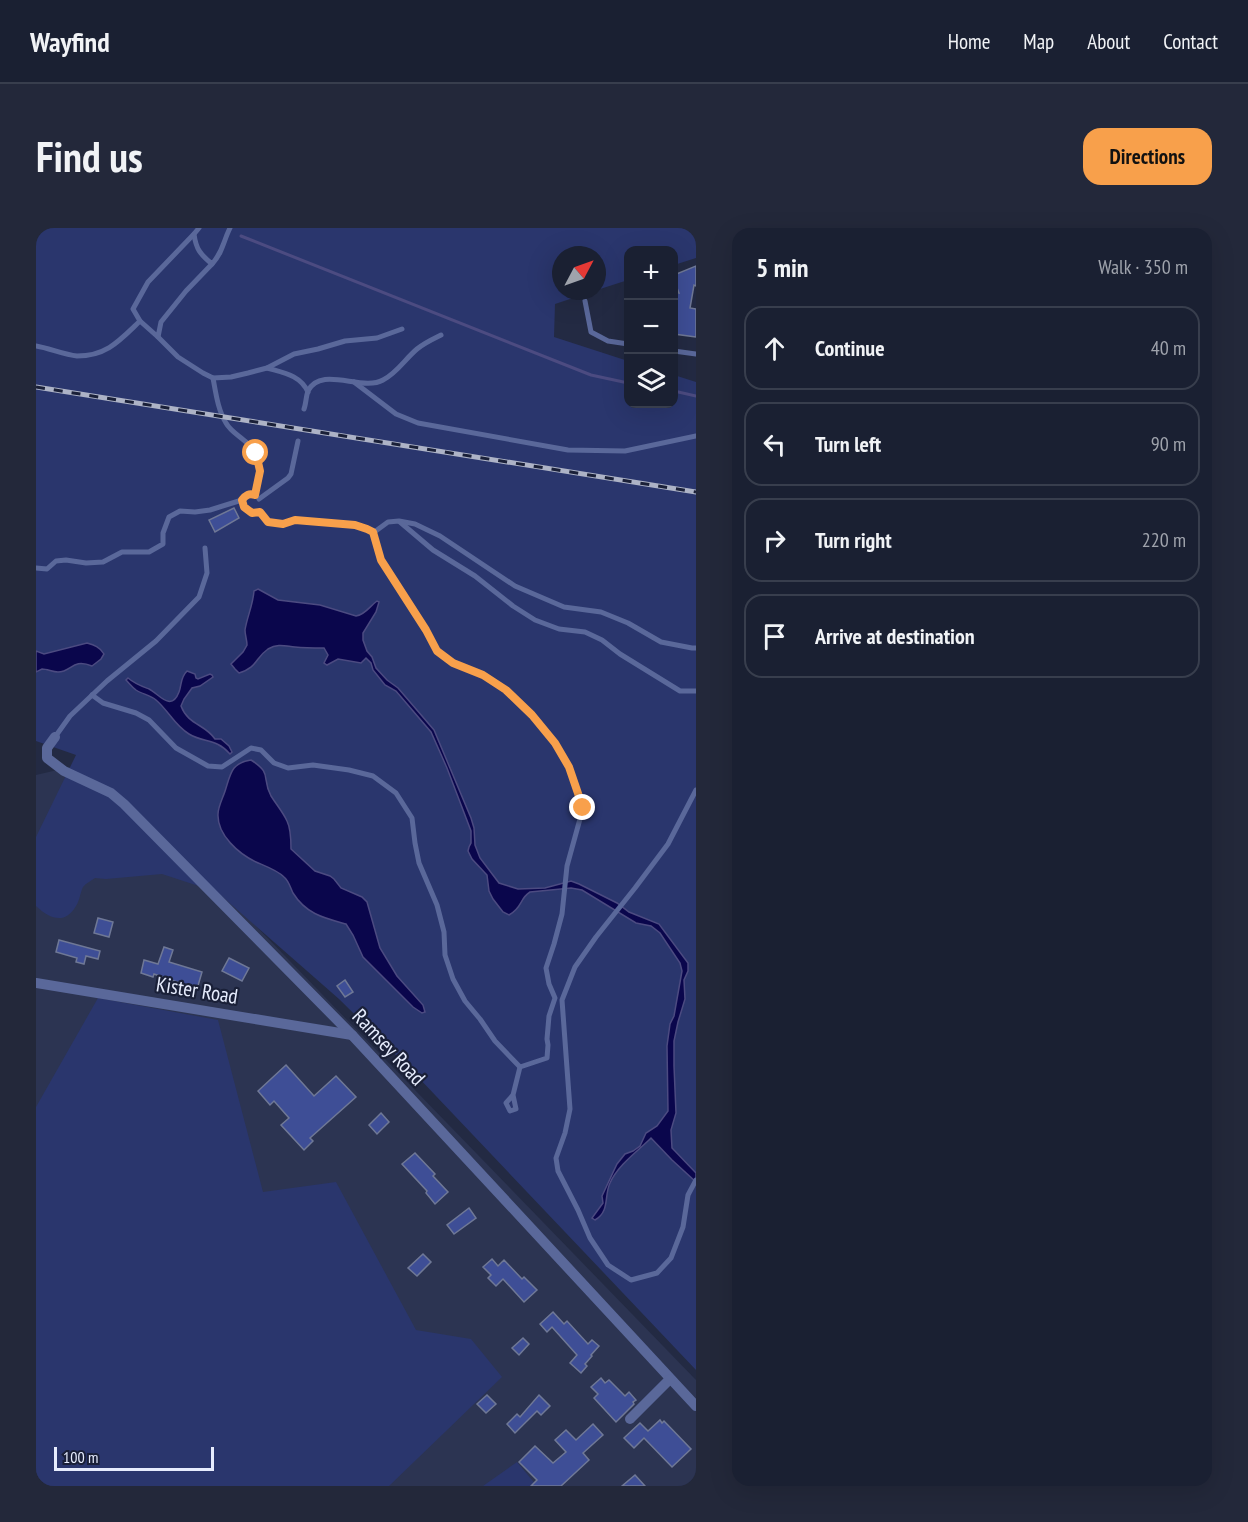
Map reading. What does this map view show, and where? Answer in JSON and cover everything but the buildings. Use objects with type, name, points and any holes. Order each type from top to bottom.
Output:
[{"type":"street","name":"Ramsey Road","points":[[55,737],[47,748],[47,758],[64,771],[111,793],[124,804],[352,1035],[696,1406]]},
{"type":"street","name":"Kister Road","points":[[36,983],[352,1035]]},
{"type":"street","points":[[630,1419],[670,1379]]},
{"type":"lane","points":[[199,228],[148,282],[133,309],[140,321],[178,357],[213,378],[231,377],[267,368],[294,354],[345,341],[377,338],[402,329]]},
{"type":"lane","points":[[158,337],[161,322],[220,254],[230,228]]},
{"type":"lane","points":[[194,234],[195,245],[212,264]]},
{"type":"lane","points":[[585,302],[591,332],[608,341],[624,343]]},
{"type":"lane","points":[[36,346],[76,356],[102,352],[114,346],[140,321]]},
{"type":"lane","points":[[304,409],[308,392],[318,382],[326,379],[364,384],[381,381],[395,372],[419,347],[441,334]]},
{"type":"lane","points":[[678,352],[696,354]]},
{"type":"lane","points":[[267,368],[295,376],[308,392]]},
{"type":"lane","points":[[36,568],[47,569],[56,561],[103,562],[122,552],[149,552],[163,544],[169,517],[180,511],[210,510],[242,500],[246,495],[255,495],[260,471],[256,453],[227,425],[217,401],[213,378]]},
{"type":"lane","points":[[354,382],[396,414],[418,423],[568,450],[625,452],[696,436]]},
{"type":"lane","points":[[259,498],[291,474],[298,441]]},
{"type":"lane","points":[[242,500],[244,507],[252,513],[260,512],[268,522],[283,524],[295,520],[355,525],[373,532],[381,560],[437,651],[453,663],[483,675],[506,690],[532,715],[555,743],[569,767],[583,808],[567,866],[561,914],[546,968],[555,998],[549,1016],[547,1058],[520,1067]]},
{"type":"lane","points":[[373,532],[388,522],[399,521],[415,524],[440,536],[515,586],[564,607],[601,612],[628,623],[661,642],[696,648]]},
{"type":"lane","points":[[399,521],[433,550],[475,576],[535,620],[559,629],[585,632],[602,640],[680,691],[696,691]]},
{"type":"lane","points":[[55,737],[70,716],[156,641],[199,597],[207,573],[206,548]]},
{"type":"lane","points":[[92,695],[103,703],[136,713],[149,720],[176,748],[207,766],[222,767],[251,748],[261,750],[274,763],[288,768],[313,765],[372,776],[396,793],[412,818],[419,863],[437,905],[453,979],[465,1001],[495,1041],[520,1067]]},
{"type":"lane","points":[[696,790],[668,844],[575,967],[562,1000],[570,1109],[556,1158],[558,1171],[590,1238],[608,1265],[631,1280],[657,1273],[671,1258],[683,1227],[688,1195],[696,1180]]},
{"type":"lane","points":[[513,1095],[520,1067]]},
{"type":"shaded area","points":[[42,228],[696,228],[696,258],[678,264],[678,246],[624,246],[624,281],[606,287],[606,246],[552,246],[552,300],[567,300],[555,304],[554,337],[624,360],[624,408],[678,408],[678,376],[696,382],[696,1370],[417,1076],[339,999],[217,892],[162,874],[95,878],[83,887],[77,904],[67,916],[52,917],[36,906],[36,837],[76,755],[36,741],[36,236]]},
{"type":"shaded area","points":[[258,589],[278,600],[320,605],[356,616],[365,612],[377,601],[379,602],[376,612],[363,633],[367,651],[376,668],[398,688],[434,730],[471,818],[475,845],[480,858],[499,883],[518,889],[545,888],[571,881],[579,884],[617,903],[629,912],[659,924],[688,963],[688,971],[684,980],[685,999],[674,1041],[676,1113],[671,1130],[672,1148],[696,1173],[696,1182],[651,1138],[618,1170],[608,1188],[603,1213],[595,1220],[592,1218],[603,1203],[602,1196],[617,1164],[625,1154],[640,1146],[646,1133],[657,1126],[668,1111],[667,1046],[682,971],[680,963],[660,933],[651,926],[636,923],[582,890],[571,888],[530,892],[509,915],[503,912],[489,891],[487,875],[472,859],[468,851],[471,831],[431,732],[396,691],[385,685],[366,658],[361,663],[338,659],[327,665],[324,663],[328,655],[324,648],[278,645],[268,649],[245,671],[239,673],[231,664],[247,645],[246,625],[254,591]]},
{"type":"shaded area","points":[[87,643],[99,648],[104,654],[92,666],[76,664],[63,671],[42,669],[36,672],[36,651],[44,654]]},
{"type":"shaded area","points":[[187,671],[195,674],[198,679],[210,674],[213,677],[200,686],[192,688],[181,706],[184,712],[215,739],[221,739],[229,746],[232,752],[230,754],[220,745],[194,737],[184,731],[156,700],[136,690],[126,680],[128,678],[164,700],[172,701],[179,692],[182,679]]},
{"type":"shaded area","points":[[251,760],[262,769],[268,790],[287,821],[291,849],[315,871],[330,876],[341,888],[362,897],[367,902],[380,948],[397,976],[423,1005],[425,1012],[422,1013],[413,1007],[363,957],[346,924],[323,917],[304,906],[284,877],[243,854],[225,836],[218,814],[229,777],[236,766]]},
{"type":"shaded area","points":[[96,761],[696,1380],[696,1486],[36,1486],[36,775]]},
{"type":"shaded area","points":[[98,998],[218,1020],[263,1192],[336,1182],[416,1330],[471,1339],[502,1377],[389,1486],[36,1486],[36,1107]]},
{"type":"shaded area","points":[[517,1462],[537,1486],[483,1486]]},
{"type":"waterway","points":[[241,236],[591,375],[624,382]]},
{"type":"waterway","points":[[678,392],[696,396]]},
{"type":"railway","points":[[36,387],[696,492]]},
{"type":"route","points":[[256,453],[260,471],[255,495],[246,495],[242,500],[244,507],[252,513],[260,512],[268,522],[283,524],[295,520],[355,525],[373,532],[381,560],[437,651],[453,663],[483,675],[506,690],[532,715],[555,743],[569,767],[583,808]]}]
